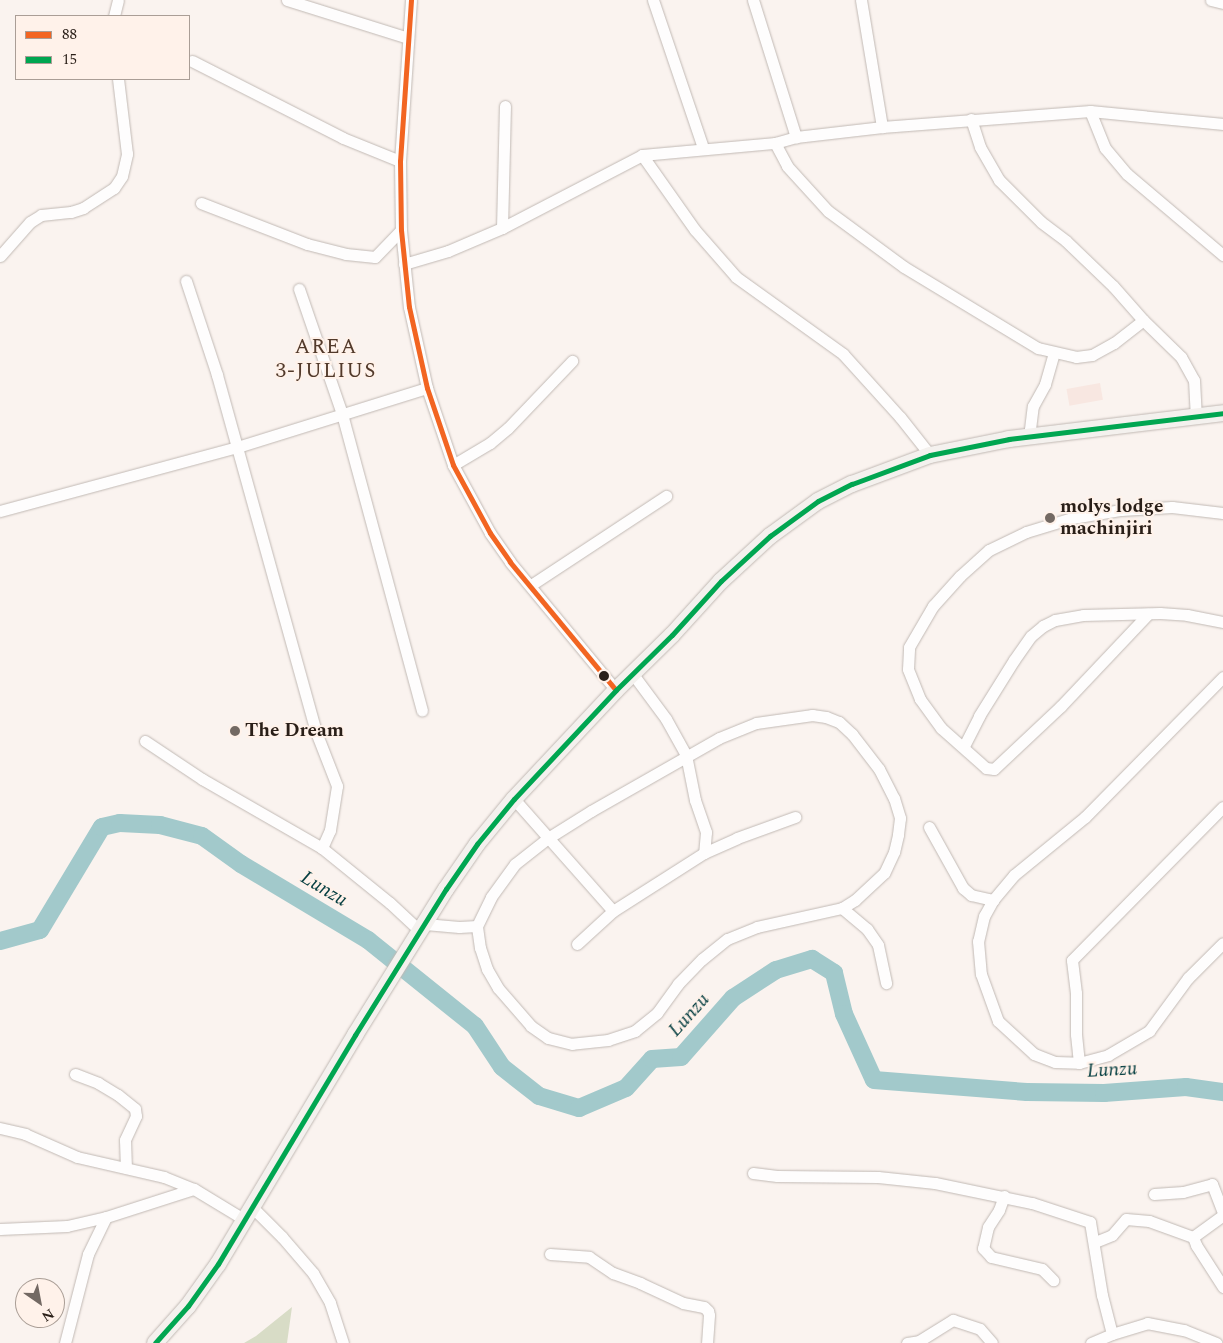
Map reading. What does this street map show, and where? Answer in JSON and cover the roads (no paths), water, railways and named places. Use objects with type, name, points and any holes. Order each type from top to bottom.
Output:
[{"type":"main road","points":[[155,1343],[205,1283],[249,1214],[355,1034],[477,844],[514,799],[632,673],[672,635],[721,581],[770,536],[818,501],[852,484],[930,455],[976,445],[1029,437],[1223,413]]},
{"type":"street","points":[[114,15],[118,0]]},
{"type":"street","points":[[287,0],[408,38]]},
{"type":"street","points":[[412,0],[400,161],[401,230],[408,308],[427,388],[452,465],[490,533],[616,690]]},
{"type":"street","points":[[653,0],[703,148]]},
{"type":"street","points":[[753,0],[796,137]]},
{"type":"street","points":[[861,0],[882,127]]},
{"type":"street","points":[[1212,0],[1223,3]]},
{"type":"street","points":[[192,61],[343,138],[400,161]]},
{"type":"street","points":[[0,256],[30,222],[41,215],[71,212],[83,208],[114,188],[122,176],[127,154],[118,80]]},
{"type":"street","points":[[502,228],[505,106]]},
{"type":"street","points":[[404,264],[448,251],[502,228],[642,155],[775,142],[796,137],[882,127],[1090,111],[1223,124]]},
{"type":"street","points":[[1090,111],[1105,148],[1127,174],[1223,255]]},
{"type":"street","points":[[971,119],[980,147],[990,168],[1000,180],[1041,222],[1066,242],[1113,286],[1143,320],[1181,357],[1191,371],[1194,380],[1196,417]]},
{"type":"street","points":[[775,142],[787,166],[828,211],[904,267],[1038,348],[1076,357],[1092,355],[1114,343],[1143,320]]},
{"type":"street","points":[[642,155],[695,230],[736,277],[796,318],[843,354],[900,417],[930,455]]},
{"type":"street","points":[[200,203],[307,244],[346,254],[375,257],[401,230]]},
{"type":"street","points":[[186,281],[217,375],[316,732],[337,786],[330,830],[322,848]]},
{"type":"street","points":[[299,289],[342,414],[422,710]]},
{"type":"street","points":[[1029,437],[1032,406],[1044,384],[1054,353]]},
{"type":"street","points":[[452,465],[504,431],[572,361]]},
{"type":"street","points":[[0,511],[237,447],[427,388]]},
{"type":"street","points":[[531,585],[666,496]]},
{"type":"street","points":[[1148,614],[1061,706],[994,769],[986,768],[942,728],[920,699],[912,683],[908,659],[909,647],[933,606],[972,563],[989,550],[1026,532],[1072,518],[1121,510],[1172,507],[1223,513]]},
{"type":"street","points":[[964,746],[979,716],[1031,636],[1043,626],[1055,620],[1084,615],[1148,614],[1187,615],[1223,622]]},
{"type":"street","points":[[632,673],[666,718],[686,755],[695,800],[706,832],[704,853]]},
{"type":"street","points":[[1223,677],[1099,804],[1047,850],[1014,875],[993,900],[984,916],[978,941],[980,974],[998,1021],[1034,1054],[1055,1062],[1079,1063],[1108,1055],[1149,1031],[1188,978],[1223,943]]},
{"type":"street","points":[[797,716],[826,717],[839,722],[852,734],[879,769],[894,798],[900,818],[894,852],[884,873],[862,894],[842,908],[757,927],[727,939],[702,959],[678,984],[656,1013],[635,1031],[608,1040],[572,1044],[548,1038],[531,1026],[498,988],[487,969],[480,948],[477,926],[500,881],[515,864],[548,838],[686,755],[756,723],[797,716]]},
{"type":"street","points":[[145,742],[202,779],[322,848],[423,928],[477,926]]},
{"type":"street","points":[[514,799],[613,911]]},
{"type":"street","points":[[1079,1063],[1076,993],[1072,960],[1223,807]]},
{"type":"street","points":[[577,944],[613,911],[704,853],[737,838],[795,818]]},
{"type":"street","points":[[929,827],[963,888],[971,896],[993,900]]},
{"type":"street","points":[[842,908],[867,929],[878,945],[886,983]]},
{"type":"street","points":[[75,1074],[98,1083],[118,1095],[134,1109],[136,1116],[125,1140],[126,1168]]},
{"type":"street","points":[[0,1128],[25,1134],[77,1157],[164,1177],[249,1214],[282,1237],[313,1273],[330,1303],[343,1343]]},
{"type":"street","points":[[753,1173],[777,1176],[878,1177],[935,1183],[1032,1202],[1090,1222],[1102,1295],[1112,1334]]},
{"type":"street","points":[[1154,1194],[1183,1192],[1212,1184],[1223,1214],[1193,1237]]},
{"type":"street","points":[[0,1229],[67,1226],[106,1217],[194,1189]]},
{"type":"street","points":[[1004,1196],[1000,1210],[988,1227],[983,1248],[991,1257],[1042,1269],[1052,1280]]},
{"type":"street","points":[[65,1343],[88,1254],[106,1217]]},
{"type":"street","points":[[1094,1242],[1112,1234],[1126,1218],[1149,1221],[1193,1237],[1196,1245],[1223,1287]]},
{"type":"street","points":[[550,1254],[589,1257],[613,1274],[640,1283],[683,1303],[704,1307],[709,1315],[707,1343]]},
{"type":"street","points":[[907,1343],[919,1341],[953,1320],[980,1329],[992,1343]]},
{"type":"street","points":[[1091,1343],[1147,1323],[1184,1330],[1216,1343]]},
{"type":"waterway","name":"Lunzu","points":[[0,941],[40,930],[102,827],[120,823],[160,825],[202,836],[241,864],[368,940],[475,1026],[502,1067],[539,1096],[579,1108],[626,1088],[652,1059],[681,1057],[733,998],[776,970],[812,959],[834,973],[844,1014],[874,1080],[1027,1092],[1104,1093],[1186,1087],[1223,1092]]},
{"type":"place","name":"molys lodge machinjiri","points":[[1050,518]]},
{"type":"place","name":"The Dream","points":[[235,731]]},
{"type":"district","name":"AREA 3-JULIUS","points":[[326,359]]}]
